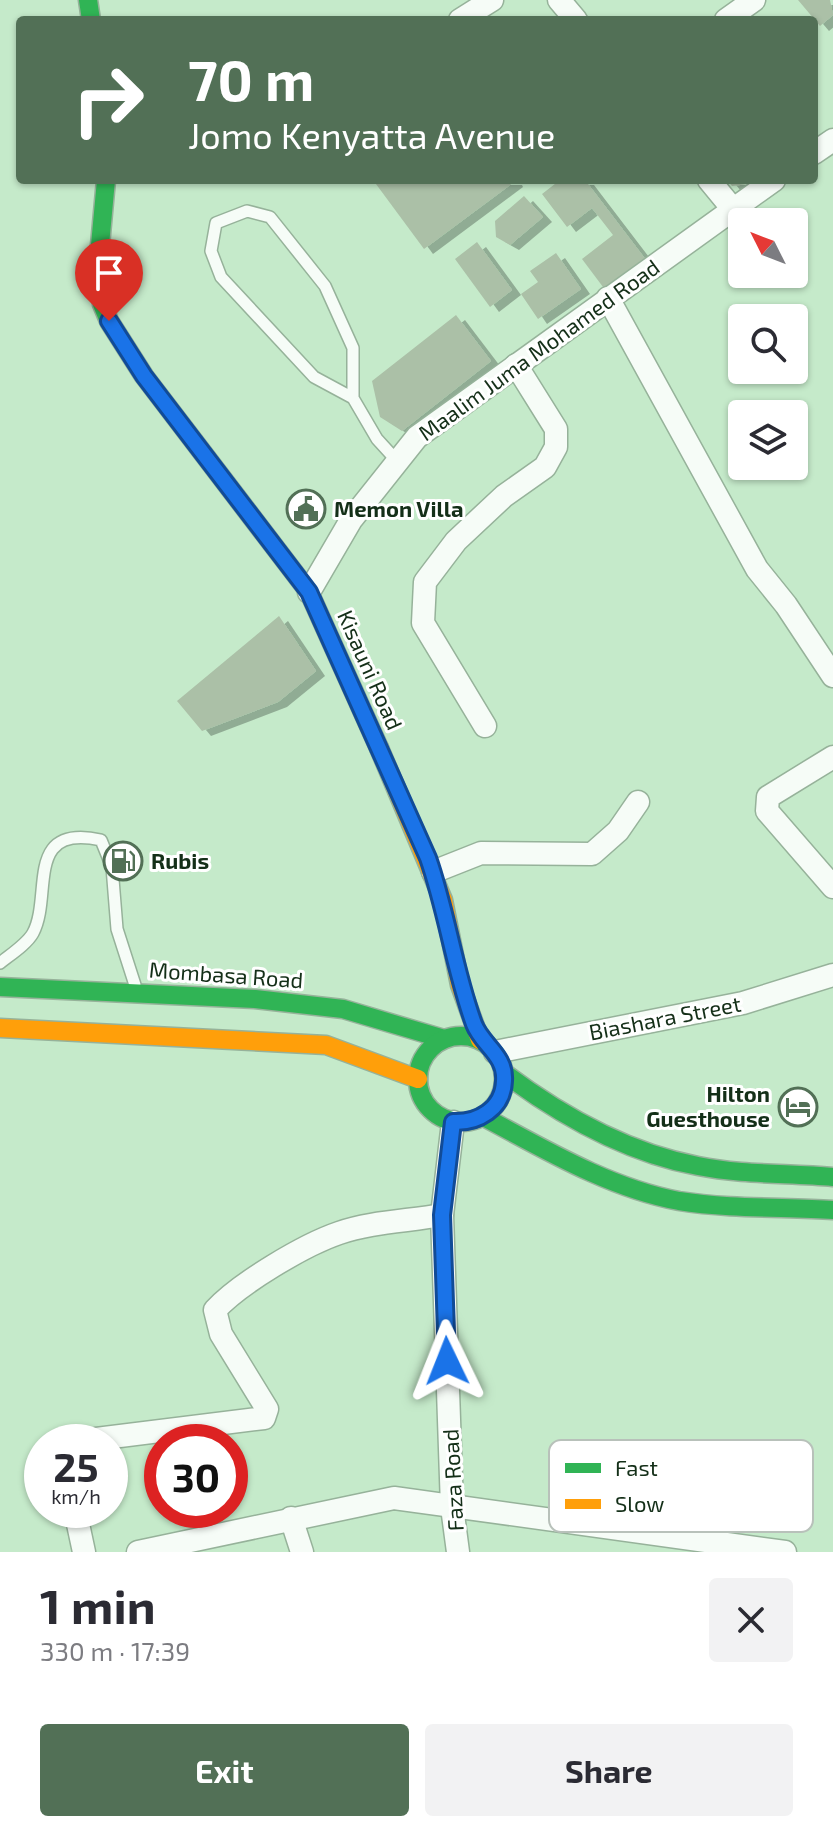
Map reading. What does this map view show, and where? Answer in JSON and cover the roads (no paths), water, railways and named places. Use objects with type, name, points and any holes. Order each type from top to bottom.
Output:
[{"type":"main road","name":"Kisauni Road","points":[[106,184],[98,267],[102,304],[109,321],[144,376],[309,592],[433,872],[443,900],[460,985],[488,1046]]},
{"type":"main road","name":"Mombasa Road","points":[[0,987],[255,999],[343,1009],[444,1039]]},
{"type":"main road","points":[[0,1028],[326,1045],[418,1079]]},
{"type":"main road","points":[[504,1073],[500,1098],[482,1116],[453,1122],[427,1106],[418,1079],[425,1055],[444,1039],[462,1036],[488,1046],[504,1073],[528,1093],[630,1144],[680,1163],[833,1177]]},
{"type":"main road","points":[[482,1116],[559,1155],[657,1196],[681,1201],[833,1210]]},
{"type":"street","points":[[466,16],[492,0]]},
{"type":"street","points":[[559,0],[573,16]]},
{"type":"street","points":[[732,16],[754,0]]},
{"type":"street","points":[[712,184],[732,208]]},
{"type":"street","name":"Maalim Juma Mohamed Road","points":[[732,208],[768,184]]},
{"type":"street","name":"Maalim Juma Mohamed Road","points":[[309,592],[351,520],[417,437],[728,211]]},
{"type":"street","points":[[608,298],[757,569],[786,605],[833,676]]},
{"type":"street","points":[[485,726],[423,623],[425,582],[456,541],[504,496],[545,467],[556,447],[556,429],[516,365]]},
{"type":"street","points":[[833,757],[768,797],[766,804],[767,811],[833,887]]},
{"type":"street","points":[[433,872],[481,853],[592,854],[618,831],[638,802]]},
{"type":"street","name":"Biashara Street","points":[[488,1046],[743,1003],[833,975]]},
{"type":"street","name":"Faza Road","points":[[453,1122],[442,1215],[452,1507],[458,1552]]},
{"type":"street","points":[[128,1435],[264,1418],[267,1409],[221,1334],[215,1310],[227,1296],[279,1263],[340,1232],[442,1215]]},
{"type":"street","points":[[138,1552],[179,1548],[291,1518],[380,1499],[549,1520]]},
{"type":"street","points":[[291,1518],[302,1552]]},
{"type":"street","points":[[79,1528],[84,1552]]},
{"type":"street","points":[[637,1532],[785,1552]]},
{"type":"lane","points":[[353,398],[314,377],[221,277],[211,251],[216,223],[247,211],[270,217],[325,286],[353,348],[353,398],[377,439],[398,462]]},
{"type":"lane","points":[[0,963],[33,933],[46,859],[63,841],[79,835],[101,840],[112,867],[117,929],[137,993]]},
{"type":"place","name":"Memon Villa","points":[[306,509]]},
{"type":"place","name":"Rubis","points":[[123,861]]},
{"type":"place","name":"Hilton Guesthouse","points":[[798,1107]]}]
